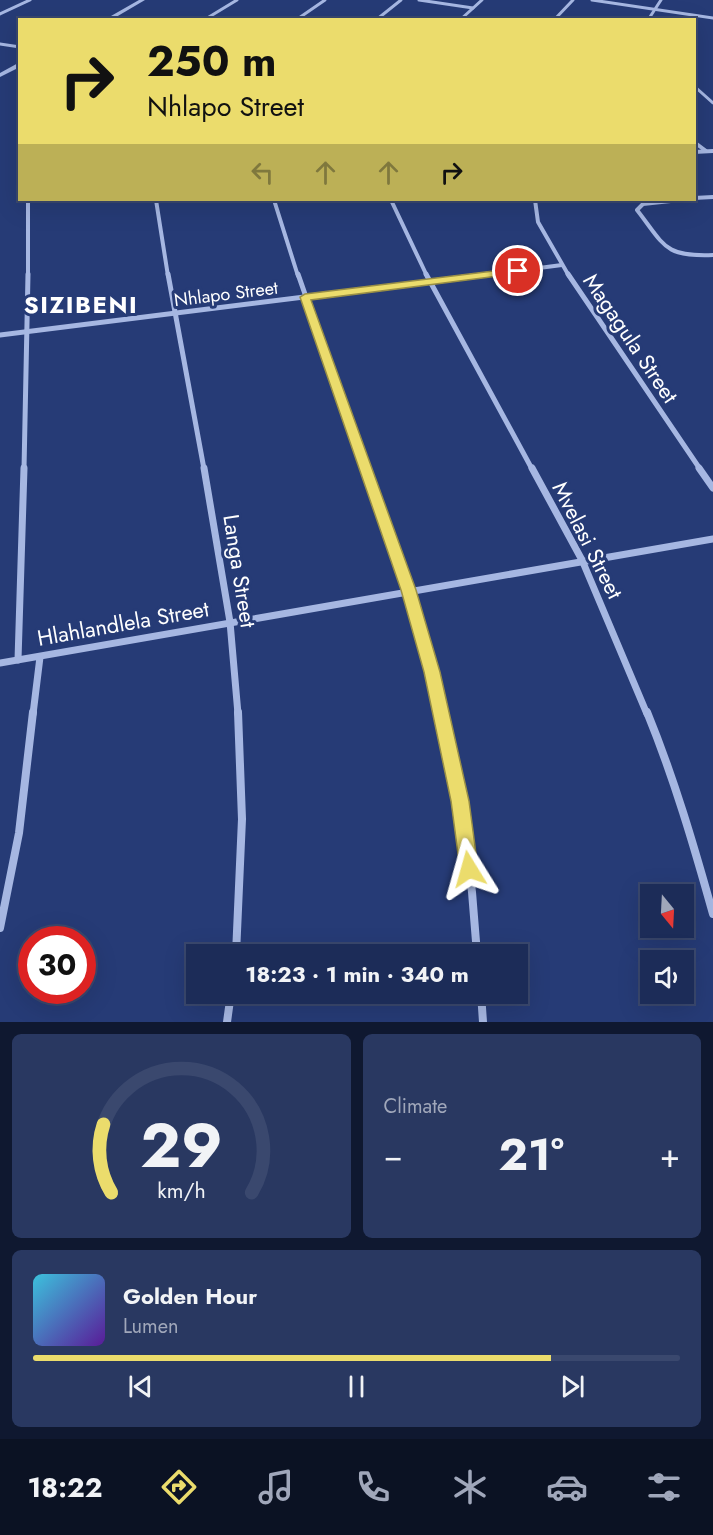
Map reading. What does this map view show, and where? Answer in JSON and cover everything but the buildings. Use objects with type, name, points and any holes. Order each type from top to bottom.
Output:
[{"type":"street","points":[[0,14],[30,0]]},
{"type":"street","points":[[110,18],[143,0]]},
{"type":"street","points":[[207,18],[237,0]]},
{"type":"street","points":[[299,18],[325,0]]},
{"type":"street","points":[[378,18],[400,0]]},
{"type":"street","points":[[419,0],[473,8]]},
{"type":"street","points":[[462,18],[482,0]]},
{"type":"street","points":[[556,18],[573,0]]},
{"type":"street","points":[[592,0],[713,18]]},
{"type":"street","points":[[649,18],[661,0]]},
{"type":"street","points":[[0,44],[18,47]]},
{"type":"street","points":[[0,75],[18,65]]},
{"type":"street","points":[[696,88],[713,103]]},
{"type":"street","points":[[696,144],[706,151]]},
{"type":"street","points":[[696,152],[713,151]]},
{"type":"street","points":[[696,198],[713,197]]},
{"type":"street","points":[[18,660],[28,332],[28,201]]},
{"type":"street","name":"Langa Street","points":[[156,201],[230,622],[242,819],[236,944]]},
{"type":"street","points":[[274,201],[305,297],[408,590],[432,672],[460,801],[476,944]]},
{"type":"street","name":"Mvelasi Street","points":[[391,201],[402,229],[582,560],[661,746],[689,830],[713,914]]},
{"type":"street","name":"Magagula Street","points":[[535,201],[538,222],[562,266],[713,488]]},
{"type":"street","points":[[671,201],[643,204],[637,210],[668,249],[686,256],[713,255]]},
{"type":"street","name":"Nhlapo Street","points":[[0,335],[562,266]]},
{"type":"street","name":"Hlahlandlela Street","points":[[0,663],[408,590],[713,539]]},
{"type":"street","points":[[0,928],[19,832],[40,657]]},
{"type":"street","points":[[227,1022],[229,1004]]},
{"type":"street","points":[[482,1004],[483,1022]]},
{"type":"district","name":"SIZIBENI","points":[[81,304]]},
{"type":"route","points":[[469,869],[460,801],[432,672],[408,590],[305,297],[518,271]]}]
